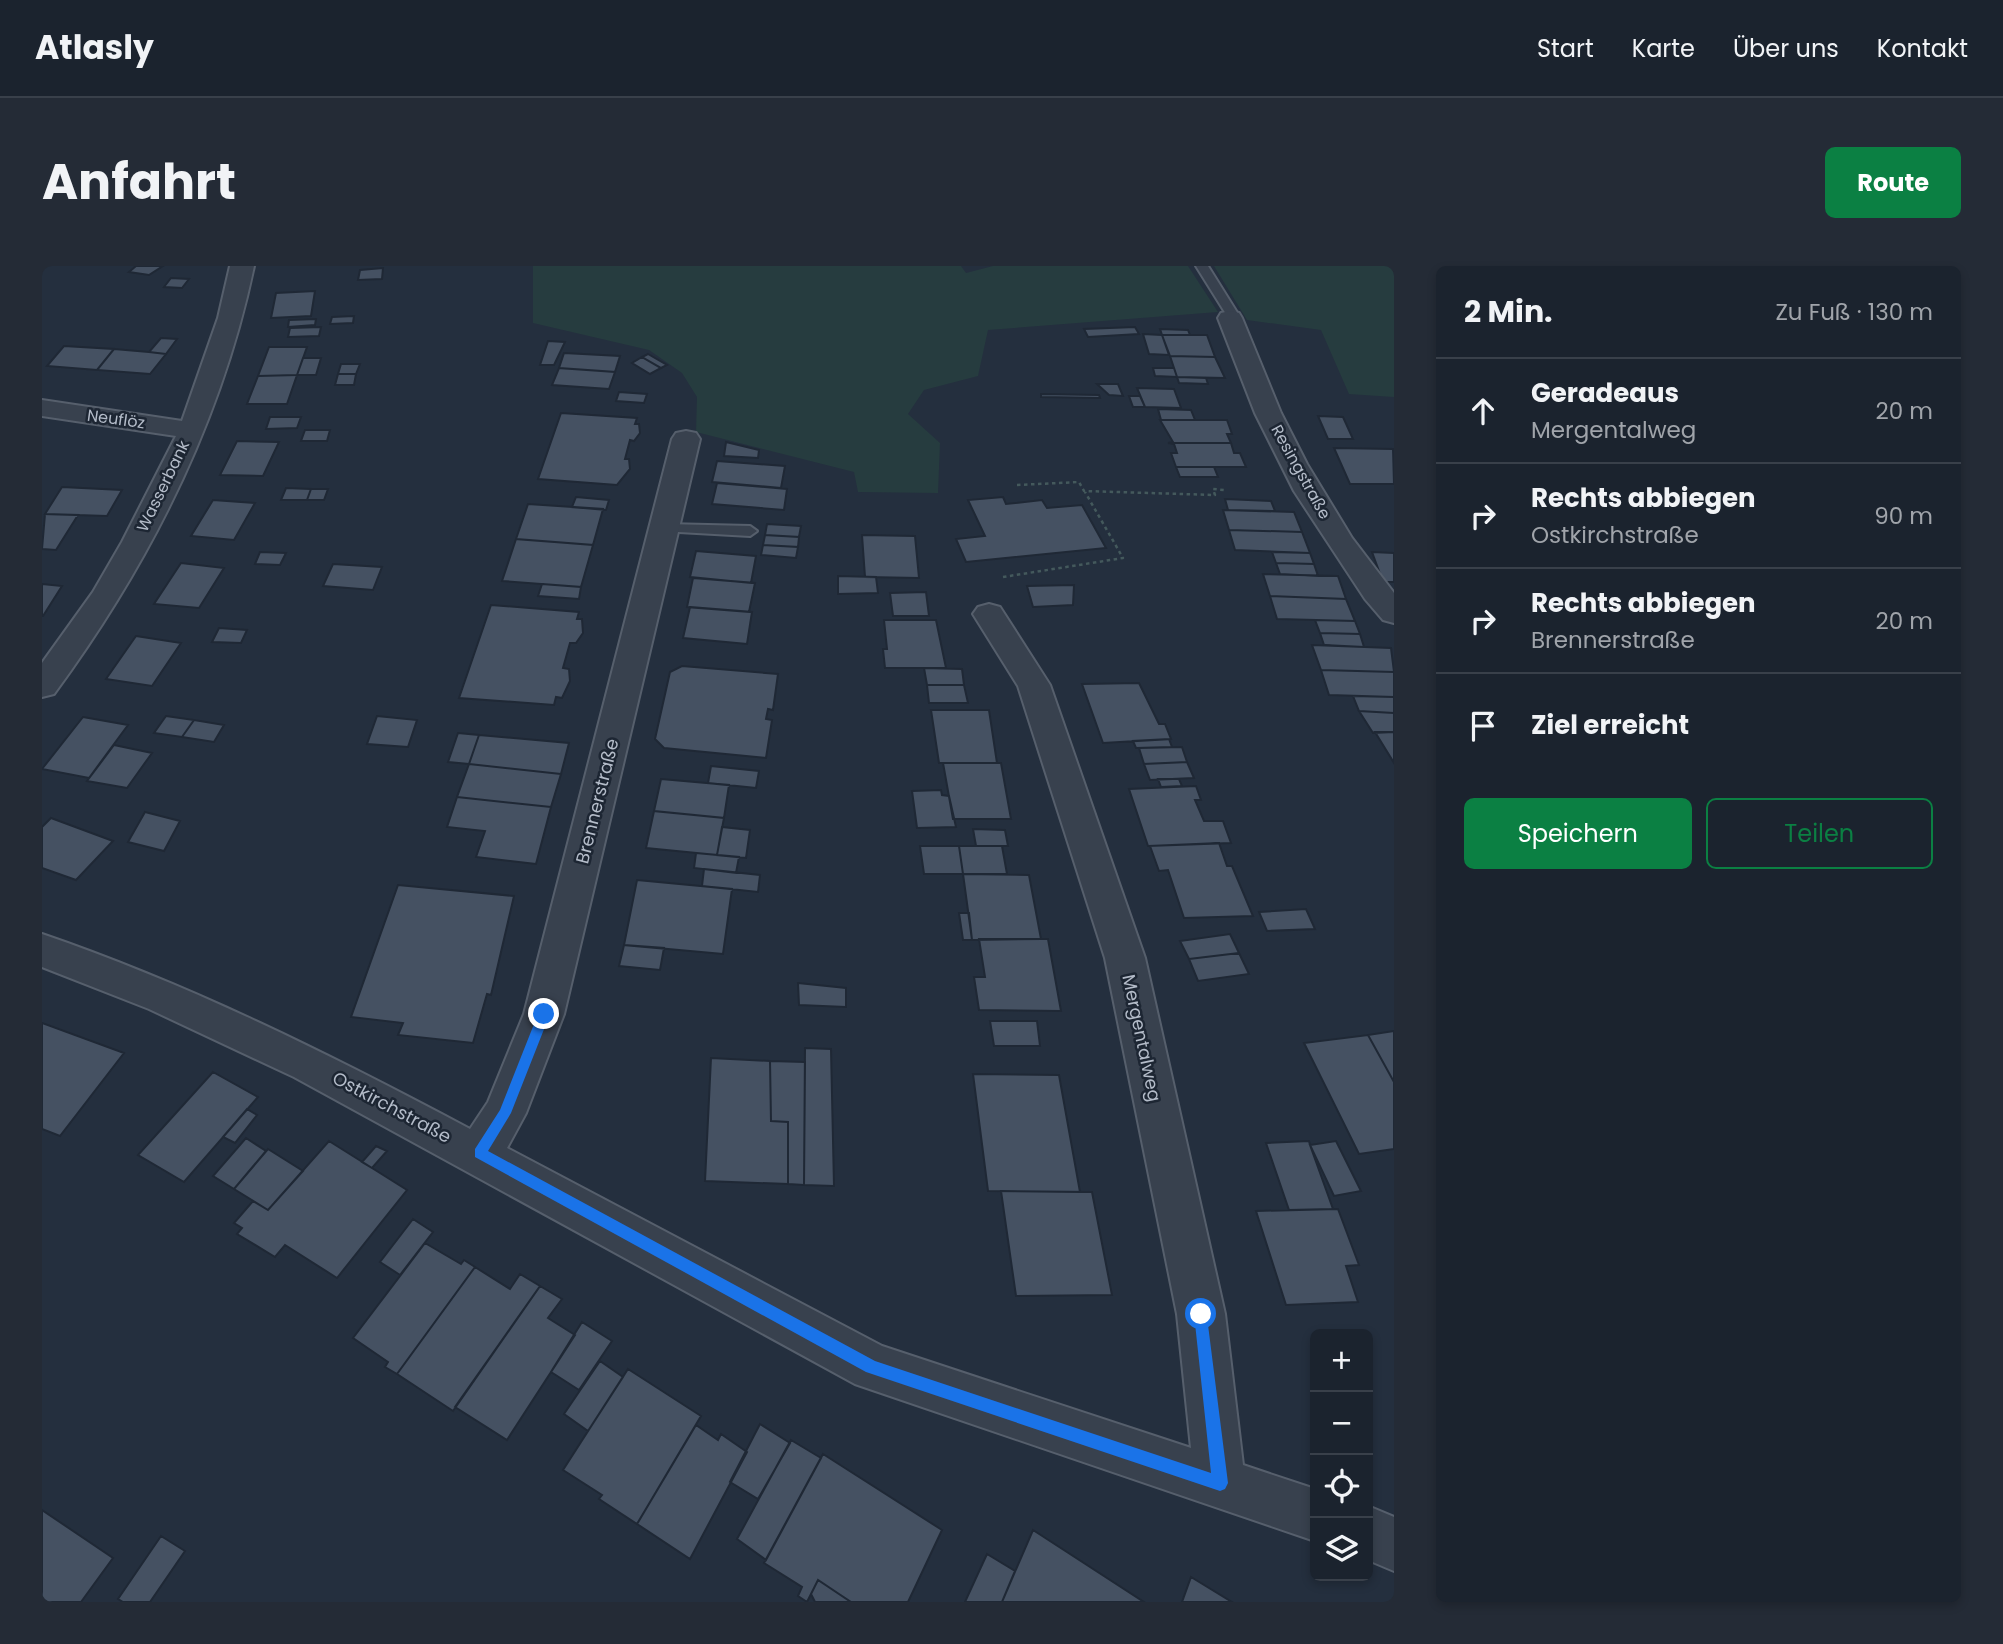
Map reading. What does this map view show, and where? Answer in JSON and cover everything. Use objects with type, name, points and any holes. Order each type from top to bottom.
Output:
[{"type":"street","name":"Wasserbank","points":[[42,686],[103,599],[164,490],[212,379],[242,266]]},
{"type":"street","name":"Resingstraße","points":[[1230,318],[1269,414],[1291,457],[1329,522],[1379,597],[1394,613]]},
{"type":"street","name":"Neuflöz","points":[[42,408],[191,430]]},
{"type":"street","name":"Brennerstraße","points":[[479,1153],[505,1113],[544,1014],[686,439]]},
{"type":"street","name":"Mergentalweg","points":[[989,614],[1034,685],[1125,958],[1201,1314],[1220,1483]]},
{"type":"street","name":"Ostkirchstraße","points":[[42,950],[163,997],[309,1064],[479,1153],[872,1367],[1310,1513]]},
{"type":"street","points":[[1373,1534],[1394,1545]]},
{"type":"lane","points":[[1202,266],[1232,314],[1230,318]]},
{"type":"lane","points":[[666,528],[750,531]]},
{"type":"path","points":[[1003,576],[1123,558],[1115,549],[1079,482],[1069,480],[1017,485]]},
{"type":"path","points":[[1084,491],[1215,495],[1213,489],[1224,490]]},
{"type":"green space","points":[[533,266],[961,266],[966,273],[993,266],[1188,266],[1218,312],[988,330],[978,376],[924,390],[908,414],[940,443],[938,493],[858,492],[854,472],[696,432],[697,397],[682,373],[649,350],[533,323]]},
{"type":"green space","points":[[1214,266],[1394,266],[1394,397],[1349,394],[1321,330],[1247,320]]},
{"type":"building","points":[[136,266],[163,266],[149,275],[129,272]]},
{"type":"building","points":[[383,268],[382,279],[358,280],[360,270]]},
{"type":"building","points":[[171,278],[189,279],[182,288],[164,287]]},
{"type":"building","points":[[315,291],[311,316],[271,318],[276,293]]},
{"type":"building","points":[[354,316],[353,323],[330,324],[332,317]]},
{"type":"building","points":[[316,319],[315,325],[288,327],[289,320]]},
{"type":"building","points":[[321,327],[319,336],[288,337],[290,328]]},
{"type":"building","points":[[1135,327],[1139,334],[1088,337],[1084,329]]},
{"type":"building","points":[[1160,329],[1188,330],[1190,335],[1162,335]]},
{"type":"building","points":[[1143,334],[1162,335],[1169,355],[1149,354]]},
{"type":"building","points":[[1162,335],[1207,335],[1215,357],[1170,356]]},
{"type":"building","points":[[161,338],[177,339],[166,354],[149,352]]},
{"type":"building","points":[[548,341],[565,342],[554,365],[540,365]]},
{"type":"building","points":[[64,346],[114,349],[97,370],[47,366]]},
{"type":"building","points":[[269,347],[307,347],[297,375],[258,376]]},
{"type":"building","points":[[114,349],[166,354],[150,374],[97,370]]},
{"type":"building","points":[[564,353],[620,356],[615,372],[559,368]]},
{"type":"building","points":[[648,354],[667,365],[661,368],[642,357]]},
{"type":"building","points":[[1170,356],[1215,357],[1225,378],[1177,377]]},
{"type":"building","points":[[642,357],[661,368],[650,374],[632,363]]},
{"type":"building","points":[[303,358],[321,358],[316,375],[297,375]]},
{"type":"building","points":[[341,364],[360,364],[356,374],[338,374]]},
{"type":"building","points":[[559,368],[615,372],[609,389],[552,385]]},
{"type":"building","points":[[1153,368],[1174,368],[1177,377],[1155,376]]},
{"type":"building","points":[[338,374],[356,374],[354,385],[335,385]]},
{"type":"building","points":[[297,375],[287,404],[247,404],[258,376]]},
{"type":"building","points":[[1177,377],[1206,378],[1208,384],[1179,383]]},
{"type":"building","points":[[1097,384],[1118,384],[1123,396],[1109,395]]},
{"type":"building","points":[[1137,388],[1174,389],[1181,408],[1145,407]]},
{"type":"building","points":[[619,392],[647,394],[644,403],[616,401]]},
{"type":"building","points":[[1041,394],[1099,395],[1100,398],[1041,397]]},
{"type":"building","points":[[1129,396],[1140,396],[1145,407],[1133,407]]},
{"type":"building","points":[[1158,409],[1191,410],[1195,420],[1161,420]]},
{"type":"building","points":[[561,413],[637,418],[635,424],[639,424],[640,433],[634,441],[630,440],[625,459],[629,459],[630,469],[617,485],[538,479]]},
{"type":"building","points":[[1318,416],[1343,417],[1353,439],[1328,439]]},
{"type":"building","points":[[270,417],[301,417],[297,428],[266,429]]},
{"type":"building","points":[[1160,420],[1227,420],[1232,434],[1227,434],[1231,443],[1168,443],[1173,442]]},
{"type":"building","points":[[305,430],[330,430],[327,441],[301,441]]},
{"type":"building","points":[[237,441],[279,442],[263,476],[220,475]]},
{"type":"building","points":[[726,442],[759,450],[758,458],[724,456]]},
{"type":"building","points":[[1168,443],[1231,443],[1234,453],[1240,453],[1246,467],[1176,467],[1171,453],[1177,453],[1174,444]]},
{"type":"building","points":[[1334,448],[1393,449],[1394,484],[1350,484]]},
{"type":"building","points":[[717,461],[785,466],[781,488],[712,482]]},
{"type":"building","points":[[1176,467],[1214,467],[1218,477],[1180,477]]},
{"type":"building","points":[[717,483],[787,489],[784,510],[712,504]]},
{"type":"building","points":[[62,487],[122,490],[107,516],[45,514]]},
{"type":"building","points":[[286,488],[311,489],[307,500],[281,500]]},
{"type":"building","points":[[311,489],[328,489],[324,500],[307,500]]},
{"type":"building","points":[[576,497],[609,500],[606,510],[572,507]]},
{"type":"building","points":[[1003,497],[1006,504],[1042,500],[1047,508],[1082,505],[1106,548],[966,562],[956,539],[985,536],[968,500]]},
{"type":"building","points":[[1225,499],[1271,501],[1275,511],[1228,510]]},
{"type":"building","points":[[213,500],[255,503],[234,540],[191,536]]},
{"type":"building","points":[[528,504],[603,509],[593,545],[516,539]]},
{"type":"building","points":[[1223,510],[1294,512],[1302,532],[1229,530]]},
{"type":"building","points":[[45,514],[78,515],[56,550],[42,549]]},
{"type":"building","points":[[767,524],[801,526],[799,537],[765,535]]},
{"type":"building","points":[[1229,530],[1302,532],[1310,553],[1235,550]]},
{"type":"building","points":[[765,535],[799,537],[798,547],[763,545]]},
{"type":"building","points":[[862,535],[915,536],[919,578],[865,577]]},
{"type":"building","points":[[516,539],[593,545],[581,587],[502,581]]},
{"type":"building","points":[[763,545],[798,547],[796,558],[761,555]]},
{"type":"building","points":[[696,551],[756,556],[751,583],[690,577]]},
{"type":"building","points":[[260,552],[286,553],[280,565],[255,564]]},
{"type":"building","points":[[1272,552],[1310,553],[1314,564],[1276,563]]},
{"type":"building","points":[[1372,552],[1394,553],[1394,582],[1383,582]]},
{"type":"building","points":[[181,563],[224,568],[199,608],[154,604]]},
{"type":"building","points":[[1276,563],[1314,564],[1318,576],[1280,574]]},
{"type":"building","points":[[333,564],[382,567],[373,590],[323,586]]},
{"type":"building","points":[[1263,574],[1338,576],[1346,599],[1270,596]]},
{"type":"building","points":[[838,576],[876,577],[878,593],[838,594]]},
{"type":"building","points":[[693,578],[755,583],[749,612],[687,607]]},
{"type":"building","points":[[42,584],[62,586],[43,616],[42,616]]},
{"type":"building","points":[[542,584],[581,587],[579,599],[538,596]]},
{"type":"building","points":[[1074,585],[1073,605],[1033,607],[1027,586]]},
{"type":"building","points":[[926,592],[929,616],[893,616],[890,593]]},
{"type":"building","points":[[1270,596],[1346,599],[1355,621],[1277,619]]},
{"type":"building","points":[[491,605],[579,612],[577,619],[582,619],[583,633],[576,643],[570,643],[563,668],[569,669],[570,681],[562,698],[556,697],[554,705],[459,698]]},
{"type":"building","points":[[690,607],[752,612],[747,644],[683,638]]},
{"type":"building","points":[[884,620],[936,620],[946,668],[885,668],[883,649],[887,649]]},
{"type":"building","points":[[1315,620],[1355,621],[1360,634],[1320,633]]},
{"type":"building","points":[[219,628],[247,630],[241,643],[212,642]]},
{"type":"building","points":[[1320,633],[1360,634],[1364,647],[1324,645]]},
{"type":"building","points":[[136,636],[181,643],[152,686],[106,679]]},
{"type":"building","points":[[1312,645],[1391,648],[1394,672],[1321,670]]},
{"type":"building","points":[[682,666],[778,674],[773,710],[768,709],[766,719],[772,720],[766,758],[664,748],[655,739],[670,672]]},
{"type":"building","points":[[924,668],[962,669],[964,685],[927,685]]},
{"type":"building","points":[[1321,670],[1394,672],[1394,697],[1329,695]]},
{"type":"building","points":[[1139,683],[1159,724],[1165,724],[1171,739],[1103,743],[1082,684]]},
{"type":"building","points":[[927,685],[964,685],[968,703],[929,703]]},
{"type":"building","points":[[1353,696],[1394,697],[1394,713],[1359,711]]},
{"type":"building","points":[[931,710],[989,710],[997,763],[939,763]]},
{"type":"building","points":[[1359,711],[1394,713],[1394,732],[1373,733]]},
{"type":"building","points":[[166,716],[194,720],[182,737],[154,733]]},
{"type":"building","points":[[377,716],[417,720],[408,747],[367,744]]},
{"type":"building","points":[[83,717],[128,725],[89,778],[42,769]]},
{"type":"building","points":[[194,720],[224,725],[214,742],[182,737]]},
{"type":"building","points":[[1375,732],[1394,732],[1394,763]]},
{"type":"building","points":[[458,733],[479,735],[469,764],[448,762]]},
{"type":"building","points":[[479,735],[569,743],[561,774],[469,764]]},
{"type":"building","points":[[1169,739],[1172,747],[1136,748],[1133,741]]},
{"type":"building","points":[[114,745],[152,753],[127,788],[87,781]]},
{"type":"building","points":[[1182,747],[1187,762],[1144,764],[1139,748]]},
{"type":"building","points":[[1187,762],[1194,778],[1150,780],[1144,764]]},
{"type":"building","points":[[943,763],[1001,763],[1011,819],[953,819]]},
{"type":"building","points":[[469,764],[561,774],[551,807],[457,797]]},
{"type":"building","points":[[711,766],[759,771],[756,788],[708,783]]},
{"type":"building","points":[[661,779],[729,785],[724,818],[654,811]]},
{"type":"building","points":[[1158,779],[1179,779],[1182,786],[1161,787]]},
{"type":"building","points":[[1196,786],[1201,800],[1195,800],[1204,821],[1223,821],[1231,843],[1148,846],[1129,789]]},
{"type":"building","points":[[941,790],[942,795],[949,796],[956,827],[917,828],[912,791]]},
{"type":"building","points":[[457,797],[551,807],[536,864],[476,857],[485,831],[447,827]]},
{"type":"building","points":[[654,811],[724,818],[717,855],[646,848]]},
{"type":"building","points":[[145,812],[180,821],[164,851],[128,842]]},
{"type":"building","points":[[51,818],[113,841],[76,880],[42,868],[42,827]]},
{"type":"building","points":[[722,827],[750,830],[746,858],[717,855]]},
{"type":"building","points":[[973,829],[1005,830],[1008,846],[976,846]]},
{"type":"building","points":[[1219,843],[1227,866],[1232,866],[1253,916],[1184,918],[1168,870],[1159,871],[1150,846]]},
{"type":"building","points":[[920,846],[959,846],[963,874],[924,874]]},
{"type":"building","points":[[959,846],[1002,846],[1007,874],[963,874]]},
{"type":"building","points":[[696,853],[739,857],[736,873],[694,868]]},
{"type":"building","points":[[704,869],[760,875],[758,892],[702,886]]},
{"type":"building","points":[[963,874],[1029,875],[1041,939],[972,940]]},
{"type":"building","points":[[637,880],[732,889],[723,954],[624,945]]},
{"type":"building","points":[[398,885],[514,896],[491,995],[487,994],[473,1043],[398,1035],[403,1023],[351,1017]]},
{"type":"building","points":[[1306,909],[1315,929],[1267,931],[1259,912]]},
{"type":"building","points":[[959,913],[969,913],[972,940],[963,940]]},
{"type":"building","points":[[1230,934],[1239,953],[1189,959],[1180,941]]},
{"type":"building","points":[[979,939],[1048,939],[1061,1011],[979,1010],[974,977],[985,977]]},
{"type":"building","points":[[624,945],[664,948],[660,970],[619,966]]},
{"type":"building","points":[[1239,953],[1249,974],[1198,981],[1189,959]]},
{"type":"building","points":[[798,983],[846,988],[846,1007],[799,1005]]},
{"type":"building","points":[[990,1021],[1037,1021],[1040,1046],[994,1046]]},
{"type":"building","points":[[42,1023],[124,1053],[60,1136],[42,1129]]},
{"type":"building","points":[[1394,1031],[1394,1082],[1368,1035]]},
{"type":"building","points":[[1368,1035],[1394,1082],[1394,1149],[1359,1154],[1304,1043]]},
{"type":"building","points":[[805,1048],[831,1049],[834,1186],[804,1185]]},
{"type":"building","points":[[711,1058],[770,1061],[771,1121],[788,1122],[788,1184],[705,1181]]},
{"type":"building","points":[[770,1061],[805,1062],[804,1185],[788,1184],[788,1122],[771,1121]]},
{"type":"building","points":[[213,1072],[258,1097],[184,1182],[138,1155]]},
{"type":"building","points":[[973,1074],[1059,1075],[1080,1192],[988,1191]]},
{"type":"building","points":[[247,1109],[257,1115],[235,1143],[223,1137]]},
{"type":"building","points":[[246,1138],[266,1151],[234,1189],[213,1176]]},
{"type":"building","points":[[329,1141],[407,1190],[337,1278],[285,1245],[275,1257],[237,1234],[242,1228],[234,1223],[253,1201],[268,1210]]},
{"type":"building","points":[[1309,1141],[1333,1209],[1289,1210],[1266,1143]]},
{"type":"building","points":[[1336,1141],[1361,1191],[1334,1196],[1310,1145]]},
{"type":"building","points":[[376,1146],[387,1151],[372,1168],[362,1162]]},
{"type":"building","points":[[268,1149],[303,1171],[268,1210],[234,1189]]},
{"type":"building","points":[[1001,1191],[1092,1192],[1112,1295],[1016,1296]]},
{"type":"building","points":[[1338,1209],[1359,1265],[1346,1266],[1358,1302],[1286,1305],[1256,1211]]},
{"type":"building","points":[[413,1219],[433,1232],[400,1275],[380,1262]]},
{"type":"building","points":[[425,1243],[461,1264],[464,1260],[475,1267],[397,1374],[385,1367],[388,1362],[353,1338]]},
{"type":"building","points":[[475,1267],[510,1289],[520,1274],[540,1286],[453,1411],[397,1374]]},
{"type":"building","points":[[540,1286],[562,1299],[548,1318],[575,1335],[507,1440],[455,1407]]},
{"type":"building","points":[[582,1322],[612,1341],[579,1390],[551,1372]]},
{"type":"building","points":[[600,1361],[623,1377],[588,1431],[564,1414]]},
{"type":"building","points":[[628,1369],[701,1416],[637,1524],[599,1499],[602,1495],[563,1470]]},
{"type":"building","points":[[760,1424],[790,1443],[758,1499],[730,1482]]},
{"type":"building","points":[[696,1425],[718,1440],[721,1434],[747,1452],[690,1559],[637,1524]]},
{"type":"building","points":[[791,1440],[821,1458],[766,1560],[737,1539]]},
{"type":"building","points":[[823,1454],[942,1530],[908,1602],[851,1602],[818,1580],[807,1602],[798,1596],[802,1587],[764,1563]]},
{"type":"building","points":[[42,1510],[113,1558],[81,1602],[42,1602]]},
{"type":"building","points":[[1033,1530],[1144,1602],[1002,1602]]},
{"type":"building","points":[[161,1536],[185,1551],[150,1602],[123,1602],[118,1599]]},
{"type":"building","points":[[987,1554],[1015,1571],[1002,1602],[965,1602]]},
{"type":"building","points":[[1191,1577],[1232,1602],[1182,1602]]},
{"type":"building","points":[[818,1580],[851,1602],[815,1602],[811,1594]]},
{"type":"route","points":[[544,1014],[505,1113],[479,1153],[872,1367],[1220,1483],[1201,1314]]}]
